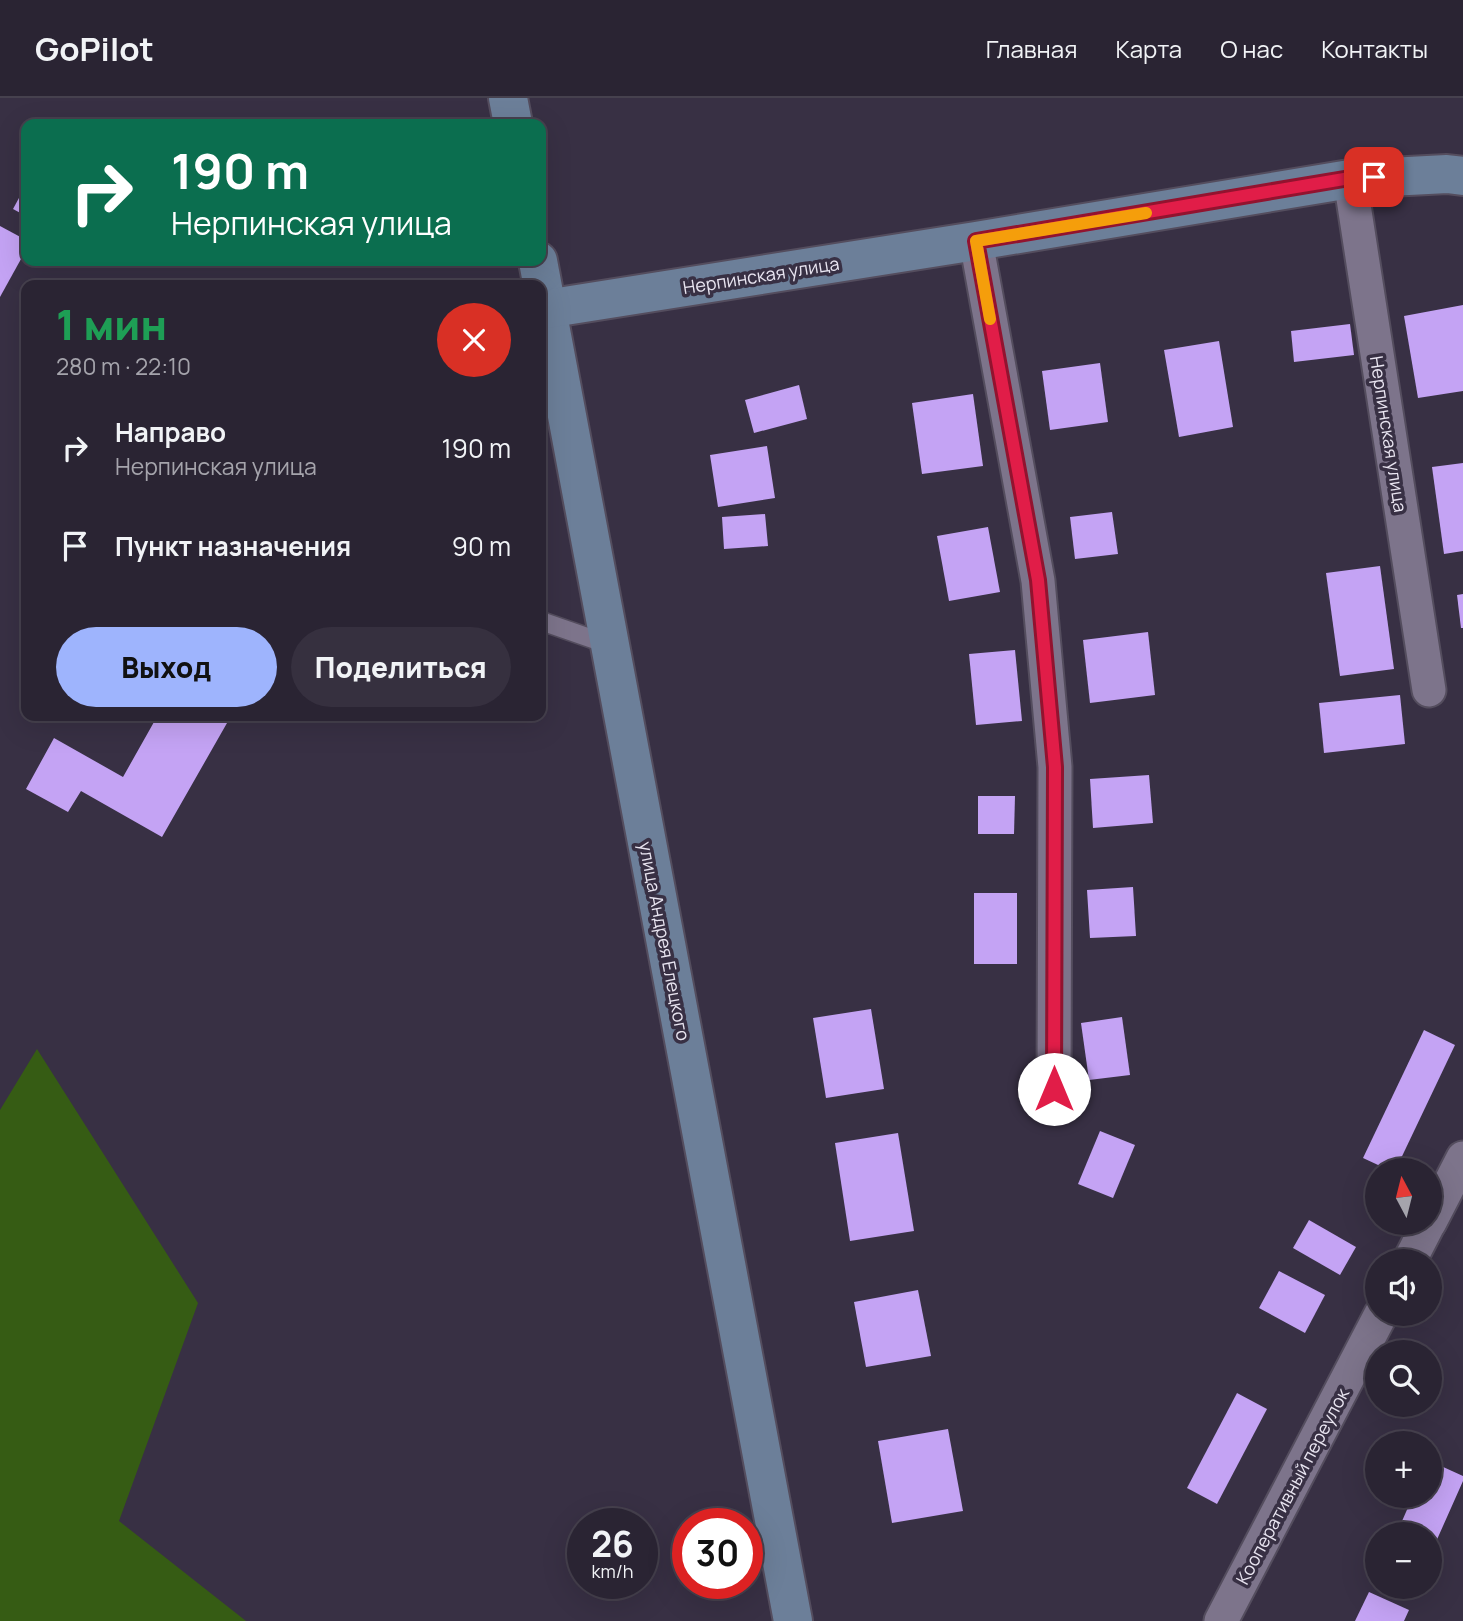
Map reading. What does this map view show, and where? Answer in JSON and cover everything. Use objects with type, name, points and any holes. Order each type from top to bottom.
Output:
[{"type":"main road","points":[[508,98],[512,119]]},
{"type":"main road","name":"Нерпинская улица","points":[[547,309],[1350,178],[1447,174],[1463,176]]},
{"type":"main road","name":"улица Андрея Елецкого","points":[[546,304],[793,1621]]},
{"type":"street","name":"Нерпинская улица","points":[[1350,178],[1429,690]]},
{"type":"street","points":[[976,241],[1038,580],[1055,767],[1054,1089]]},
{"type":"street","points":[[1442,1198],[1463,1158]]},
{"type":"street","name":"Кооперативный переулок","points":[[1221,1621],[1375,1326]]},
{"type":"lane","points":[[546,623],[610,645]]},
{"type":"green space","points":[[37,1049],[198,1303],[119,1521],[246,1621],[0,1621],[0,1110]]},
{"type":"building","points":[[21,194],[21,213],[13,209]]},
{"type":"building","points":[[0,226],[21,237],[21,259],[0,297]]},
{"type":"building","points":[[1463,305],[1463,391],[1418,398],[1404,316]]},
{"type":"building","points":[[1350,324],[1354,355],[1294,362],[1291,331]]},
{"type":"building","points":[[1219,341],[1233,427],[1179,437],[1164,350]]},
{"type":"building","points":[[1100,363],[1108,422],[1050,430],[1042,371]]},
{"type":"building","points":[[799,385],[807,419],[754,433],[745,400]]},
{"type":"building","points":[[973,394],[983,466],[922,474],[912,403]]},
{"type":"building","points":[[767,446],[775,498],[718,507],[710,455]]},
{"type":"building","points":[[1463,463],[1463,551],[1444,554],[1432,467]]},
{"type":"building","points":[[1112,512],[1118,554],[1075,559],[1070,517]]},
{"type":"building","points":[[765,514],[768,546],[724,549],[722,517]]},
{"type":"building","points":[[988,527],[1000,592],[949,601],[937,536]]},
{"type":"building","points":[[1380,566],[1394,669],[1340,676],[1326,573]]},
{"type":"building","points":[[1463,594],[1463,628],[1461,628],[1457,595]]},
{"type":"building","points":[[1148,632],[1155,695],[1090,703],[1083,640]]},
{"type":"building","points":[[1015,650],[1022,721],[976,725],[969,654]]},
{"type":"building","points":[[1400,695],[1405,744],[1324,753],[1319,703]]},
{"type":"building","points":[[228,721],[162,837],[81,791],[68,812],[26,789],[54,738],[123,777],[154,722]]},
{"type":"building","points":[[1149,775],[1153,823],[1093,828],[1090,779]]},
{"type":"building","points":[[978,796],[1015,796],[1014,834],[978,834]]},
{"type":"building","points":[[1133,887],[1136,936],[1090,938],[1087,890]]},
{"type":"building","points":[[974,893],[1017,893],[1017,964],[974,964]]},
{"type":"building","points":[[871,1009],[884,1089],[826,1098],[813,1018]]},
{"type":"building","points":[[1122,1017],[1130,1075],[1089,1080],[1081,1023]]},
{"type":"building","points":[[1424,1030],[1455,1045],[1401,1158],[1363,1158]]},
{"type":"building","points":[[1100,1131],[1135,1145],[1113,1198],[1078,1184]]},
{"type":"building","points":[[898,1133],[914,1231],[850,1241],[835,1143]]},
{"type":"building","points":[[1309,1220],[1356,1247],[1340,1275],[1293,1248]]},
{"type":"building","points":[[1279,1271],[1325,1295],[1305,1333],[1259,1308]]},
{"type":"building","points":[[918,1290],[931,1356],[866,1367],[854,1302]]},
{"type":"building","points":[[1237,1393],[1267,1409],[1217,1504],[1187,1488]]},
{"type":"building","points":[[948,1429],[963,1511],[892,1523],[878,1441]]},
{"type":"building","points":[[1442,1466],[1463,1476],[1442,1528],[1442,1522],[1402,1522],[1408,1508],[1442,1508]]},
{"type":"building","points":[[1366,1599],[1385,1599],[1409,1610],[1404,1621],[1355,1621]]},
{"type":"slow traffic","points":[[990,319],[976,241],[1146,213]]},
{"type":"route","points":[[1054,1089],[1055,767],[1038,580],[976,241],[1350,178],[1374,177]]}]
